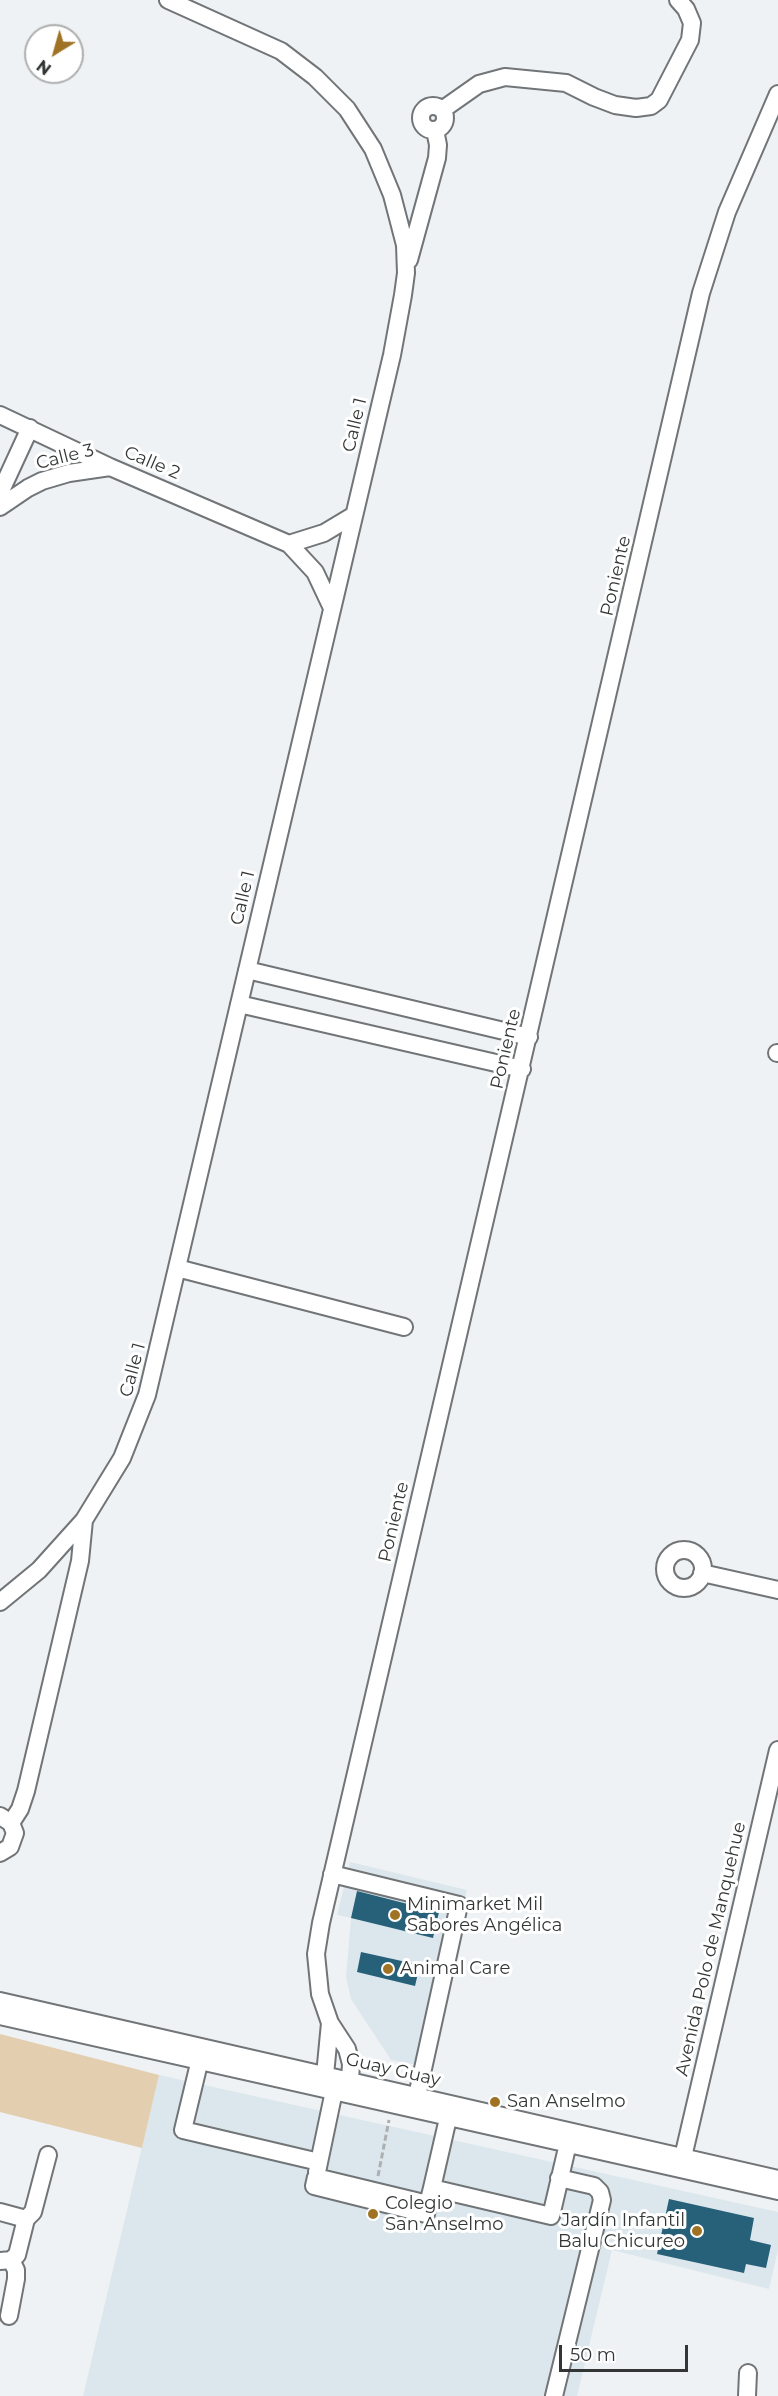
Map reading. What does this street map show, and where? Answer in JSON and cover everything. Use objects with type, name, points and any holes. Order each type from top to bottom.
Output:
[{"type":"street","name":"Calle 1","points":[[168,0],[280,51],[315,77],[347,108],[373,149],[392,195],[405,245],[406,273]]},
{"type":"street","name":"Calle 1","points":[[0,1602],[45,1564],[84,1520],[122,1458],[140,1417],[153,1373],[392,355],[406,273],[437,158],[438,145],[435,130],[445,122],[442,110],[479,84],[505,76],[566,83],[615,105],[636,108],[651,106],[659,100],[690,40],[692,22],[686,9],[678,0]]},
{"type":"street","name":"Poniente","points":[[350,2080],[351,2064],[347,2049],[330,2023],[320,1994],[316,1954],[332,1874],[708,267],[727,212],[778,94]]},
{"type":"street","name":"Calle 2","points":[[0,415],[110,467],[289,544],[315,572],[332,608]]},
{"type":"street","name":"Calle 3","points":[[0,493],[30,428]]},
{"type":"street","name":"Calle 3","points":[[0,507],[28,488],[49,479],[89,469],[110,467]]},
{"type":"street","points":[[289,544],[324,533],[354,515]]},
{"type":"street","points":[[247,970],[529,1037]]},
{"type":"street","points":[[239,1004],[522,1069]]},
{"type":"street","points":[[177,1268],[404,1327]]},
{"type":"street","name":"Calle 1","points":[[0,1853],[6,1851],[13,1843],[15,1833],[5,1820],[20,1809],[26,1791],[80,1561],[84,1520]]},
{"type":"street","points":[[702,1573],[778,1590]]},
{"type":"street","name":"Avenida Polo de Manquehue","points":[[683,2157],[778,1750]]},
{"type":"street","points":[[332,1874],[459,1905],[417,2096]]},
{"type":"street","name":"Guay Guay","points":[[0,2001],[334,2091],[450,2110],[569,2137],[778,2191]]},
{"type":"street","name":"Guay Guay","points":[[0,2016],[350,2080],[417,2096],[450,2110]]},
{"type":"street","name":"Poniente","points":[[325,2075],[330,2023]]},
{"type":"street","points":[[201,2054],[183,2130],[317,2169],[375,2191],[430,2196],[550,2216],[569,2137]]},
{"type":"street","points":[[325,2075],[334,2091],[314,2187],[426,2214],[450,2110]]},
{"type":"street","points":[[334,2091],[350,2080]]},
{"type":"street","name":"Guay Guay","points":[[569,2137],[683,2157],[778,2179]]},
{"type":"street","points":[[9,2316],[16,2270],[5,2261],[16,2255],[26,2219],[33,2212],[48,2155]]},
{"type":"street","points":[[554,2396],[602,2200],[600,2192],[594,2186],[559,2178]]},
{"type":"street","points":[[0,2212],[26,2219]]},
{"type":"street","points":[[747,2396],[748,2373]]},
{"type":"path","points":[[375,2191],[390,2113]]},
{"type":"shaded area","points":[[350,1862],[467,1890],[429,2067],[391,2060],[351,1999],[346,1977],[351,1918],[337,1915]]},
{"type":"shaded area","points":[[0,2034],[159,2075],[142,2148],[0,2112]]},
{"type":"shaded area","name":"Colegio San Anselmo","points":[[159,2075],[778,2212],[778,2250],[769,2289],[612,2250],[577,2396],[83,2396]]},
{"type":"building","name":"Minimarket Mil Sabores Angélica","points":[[357,1891],[439,1912],[433,1938],[351,1918]]},
{"type":"building","name":"Animal Care","points":[[361,1952],[420,1965],[415,1986],[357,1972]]},
{"type":"building","points":[[669,2199],[754,2218],[750,2240],[771,2245],[766,2268],[746,2264],[744,2273],[657,2254]]},
{"type":"place","name":"Minimarket Mil Sabores Angélica","points":[[395,1915]]},
{"type":"place","name":"Animal Care","points":[[388,1969]]},
{"type":"place","name":"San Anselmo","points":[[495,2102]]},
{"type":"place","name":"Colegio San Anselmo","points":[[373,2214]]},
{"type":"place","name":"Jardín Infantil Balu Chicureo","points":[[697,2231]]}]
